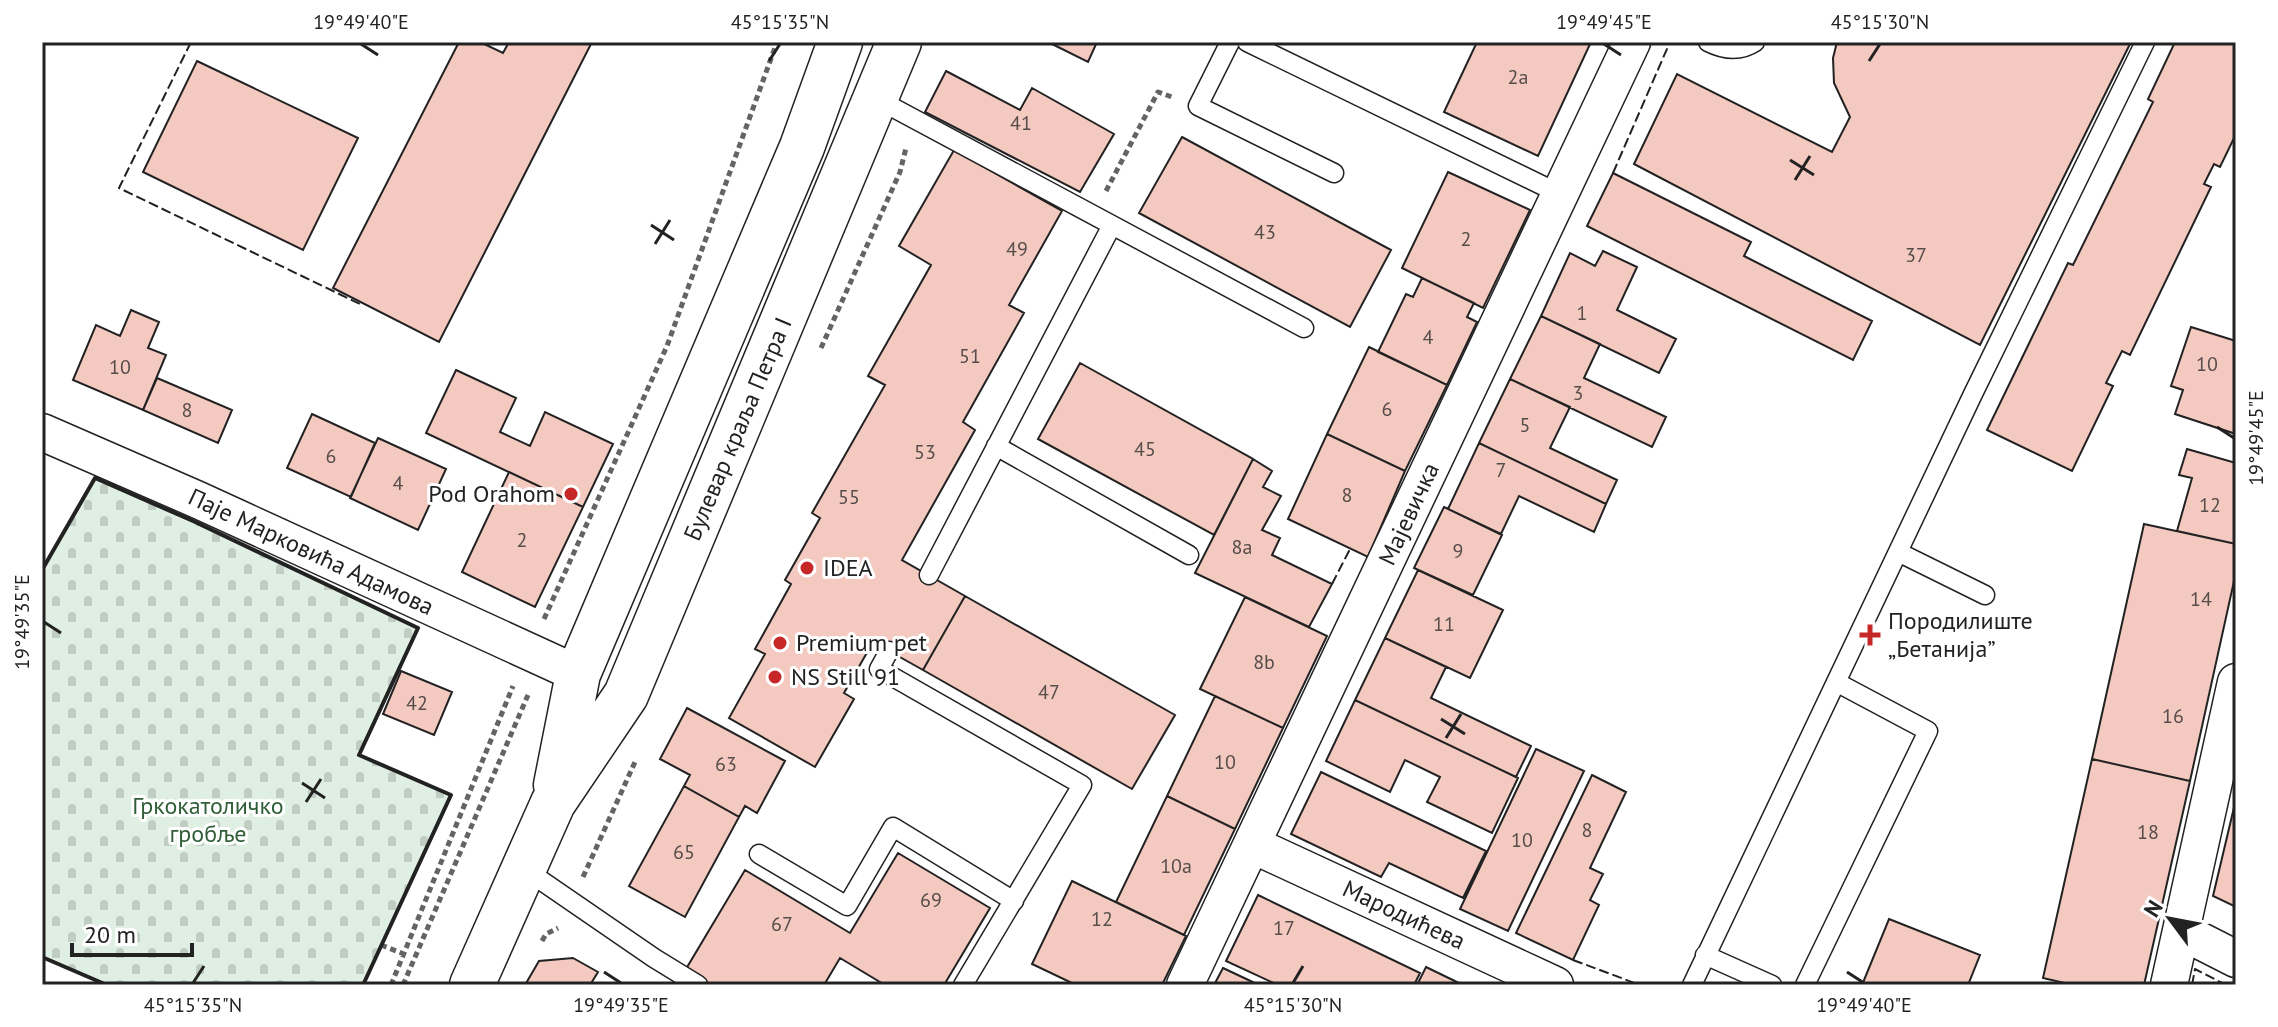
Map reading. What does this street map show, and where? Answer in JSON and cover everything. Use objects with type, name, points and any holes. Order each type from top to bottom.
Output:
[{"type":"street","name":"Булевар краља Петра I","points":[[553,803],[578,674],[802,147],[840,42]]},
{"type":"street","name":"Булевар краља Петра I","points":[[472,985],[553,803],[626,695],[899,42]]},
{"type":"street","name":"Мајевичка","points":[[1185,985],[1632,42]]},
{"type":"street","name":"Паје Марковића Адамова","points":[[42,432],[578,674]]},
{"type":"street","points":[[2169,985],[2236,682]]},
{"type":"street","name":"Мародићева","points":[[1253,845],[1555,985]]},
{"type":"street","points":[[2181,931],[2236,959]]},
{"type":"lane","points":[[1230,42],[1198,106],[1334,173]]},
{"type":"lane","points":[[1247,42],[1560,194]]},
{"type":"lane","points":[[1708,42],[1719,48],[1744,49],[1755,42]]},
{"type":"lane","points":[[1692,985],[2145,42]]},
{"type":"lane","points":[[877,99],[1304,328]]},
{"type":"lane","points":[[929,575],[1111,227]]},
{"type":"lane","points":[[996,446],[1189,555]]},
{"type":"lane","points":[[1898,552],[1985,595]]},
{"type":"lane","points":[[889,651],[879,669],[1082,785],[963,985]]},
{"type":"lane","points":[[1805,985],[1928,731],[1836,682]]},
{"type":"lane","points":[[759,854],[847,906],[893,827],[1014,901]]},
{"type":"lane","points":[[523,868],[698,985]]},
{"type":"lane","points":[[1705,955],[1772,985]]},
{"type":"path","points":[[391,985],[529,652],[667,346],[777,42]]},
{"type":"path","points":[[1093,217],[1158,92],[1198,106]]},
{"type":"path","points":[[381,945],[404,954]]},
{"type":"green space","name":"Гркокатоличко гробље","points":[[95,478],[418,628],[359,755],[451,795],[363,985],[107,985],[42,957],[42,570]]},
{"type":"building","points":[[459,42],[480,42],[503,53],[509,42],[592,42],[439,342],[333,288]]},
{"type":"building","points":[[1048,42],[1097,42],[1088,62]]},
{"type":"building","points":[[1477,42],[1591,42],[1538,156],[1444,112]]},
{"type":"building","points":[[1837,42],[2131,42],[1980,345],[1634,164],[1677,74],[1832,152],[1850,117],[1834,83],[1833,58]]},
{"type":"building","points":[[2175,42],[2236,42],[2236,134],[2220,167],[2214,164],[2204,184],[2211,187],[2130,355],[2122,351],[2106,383],[2113,386],[2072,471],[1987,430],[2068,263],[2073,265],[2153,102],[2148,99]]},
{"type":"building","points":[[197,61],[358,138],[303,250],[143,172]]},
{"type":"building","points":[[946,71],[1020,110],[1032,88],[1114,134],[1080,192],[925,112]]},
{"type":"building","points":[[1182,137],[1391,250],[1350,327],[1139,213]]},
{"type":"building","points":[[954,150],[1062,211],[1009,305],[1024,313],[963,422],[975,430],[902,560],[965,596],[923,670],[873,642],[844,693],[854,699],[815,767],[729,718],[765,654],[755,649],[791,584],[785,580],[820,518],[812,513],[885,385],[868,376],[931,265],[899,246]]},
{"type":"building","points":[[1448,172],[1530,210],[1483,308],[1402,268]]},
{"type":"building","points":[[1613,173],[1751,242],[1744,256],[1872,321],[1853,360],[1587,226]]},
{"type":"building","points":[[1603,251],[1637,267],[1617,310],[1676,339],[1659,373],[1541,316],[1570,253],[1595,266]]},
{"type":"building","points":[[1422,278],[1474,303],[1467,317],[1477,322],[1447,385],[1378,352],[1406,294],[1413,297]]},
{"type":"building","points":[[131,310],[159,322],[148,348],[166,355],[143,410],[73,380],[96,325],[120,336]]},
{"type":"building","points":[[1541,316],[1600,344],[1584,378],[1666,417],[1652,447],[1510,379]]},
{"type":"building","points":[[2191,327],[2236,341],[2236,434],[2175,414],[2183,390],[2171,386]]},
{"type":"building","points":[[1369,347],[1447,385],[1405,471],[1327,434]]},
{"type":"building","points":[[1080,363],[1253,459],[1214,535],[1038,439]]},
{"type":"building","points":[[456,370],[516,398],[500,432],[530,446],[545,412],[613,444],[583,507],[426,433]]},
{"type":"building","points":[[157,378],[232,410],[218,443],[143,410]]},
{"type":"building","points":[[1510,379],[1570,407],[1550,448],[1617,480],[1606,504],[1479,443]]},
{"type":"building","points":[[312,414],[375,443],[351,497],[287,468]]},
{"type":"building","points":[[1327,434],[1405,471],[1368,557],[1288,519]]},
{"type":"building","points":[[378,438],[446,469],[418,530],[350,498]]},
{"type":"building","points":[[1479,443],[1606,504],[1594,532],[1519,496],[1501,534],[1448,509]]},
{"type":"building","points":[[2187,449],[2236,463],[2236,544],[2177,531],[2192,478],[2179,475]]},
{"type":"building","points":[[1253,459],[1272,471],[1263,487],[1281,496],[1262,530],[1280,538],[1272,555],[1332,584],[1309,627],[1195,573]]},
{"type":"building","points":[[509,472],[583,507],[535,607],[462,572]]},
{"type":"building","points":[[1444,507],[1502,535],[1473,595],[1414,568]]},
{"type":"building","points":[[2144,524],[2236,544],[2236,572],[2190,781],[2092,759]]},
{"type":"building","points":[[1418,570],[1503,610],[1470,678],[1385,638]]},
{"type":"building","points":[[965,596],[1175,715],[1132,789],[923,670]]},
{"type":"building","points":[[1245,597],[1327,636],[1283,728],[1200,689]]},
{"type":"building","points":[[1385,638],[1446,667],[1431,698],[1531,746],[1516,777],[1355,700]]},
{"type":"building","points":[[401,671],[452,692],[434,735],[383,714]]},
{"type":"building","points":[[1215,696],[1283,728],[1235,829],[1167,796]]},
{"type":"building","points":[[1355,700],[1518,778],[1492,833],[1427,802],[1440,777],[1405,760],[1390,792],[1326,761]]},
{"type":"building","points":[[687,708],[785,761],[757,813],[745,806],[739,817],[684,786],[690,775],[660,759]]},
{"type":"building","points":[[1536,749],[1584,771],[1508,931],[1460,909]]},
{"type":"building","points":[[2092,759],[2190,781],[2144,985],[2073,985],[2043,978]]},
{"type":"building","points":[[1321,772],[1486,851],[1463,898],[1389,863],[1381,877],[1291,834]]},
{"type":"building","points":[[1592,775],[1626,792],[1590,868],[1603,874],[1590,900],[1599,905],[1573,960],[1516,933]]},
{"type":"building","points":[[684,786],[739,817],[685,917],[629,886]]},
{"type":"building","points":[[1167,796],[1235,829],[1184,935],[1116,902]]},
{"type":"building","points":[[2236,799],[2236,907],[2213,896]]},
{"type":"building","points":[[898,853],[990,908],[944,985],[885,985],[840,958],[824,985],[712,985],[686,969],[745,870],[850,933]]},
{"type":"building","points":[[1072,881],[1186,936],[1162,985],[1076,985],[1032,964]]},
{"type":"building","points":[[1258,895],[1420,973],[1414,985],[1278,985],[1226,961]]},
{"type":"building","points":[[1889,919],[1980,955],[1968,985],[1862,985]]},
{"type":"building","points":[[573,958],[598,972],[590,985],[525,985],[539,961]]},
{"type":"building","points":[[1426,967],[1463,985],[1417,985]]},
{"type":"building","points":[[1223,968],[1259,985],[1214,985]]},
{"type":"fence","points":[[191,42],[119,188],[360,304]]},
{"type":"fence","points":[[1613,173],[1670,42]]},
{"type":"fence","points":[[1332,584],[1350,549]]},
{"type":"fence","points":[[1573,960],[1640,985]]},
{"type":"fence","points":[[2192,985],[2195,969],[2226,985]]},
{"type":"wall","points":[[42,570],[95,478],[418,628],[359,755],[451,795],[363,985]]},
{"type":"wall","points":[[42,957],[107,985]]},
{"type":"place","name":"Pod Orahom","points":[[571,494]]},
{"type":"place","name":"IDEA","points":[[807,568]]},
{"type":"place","name":"Породилиште „Бетанија”","points":[[1870,635]]},
{"type":"place","name":"Premium pet","points":[[780,643]]},
{"type":"place","name":"NS Still 91","points":[[775,677]]}]
